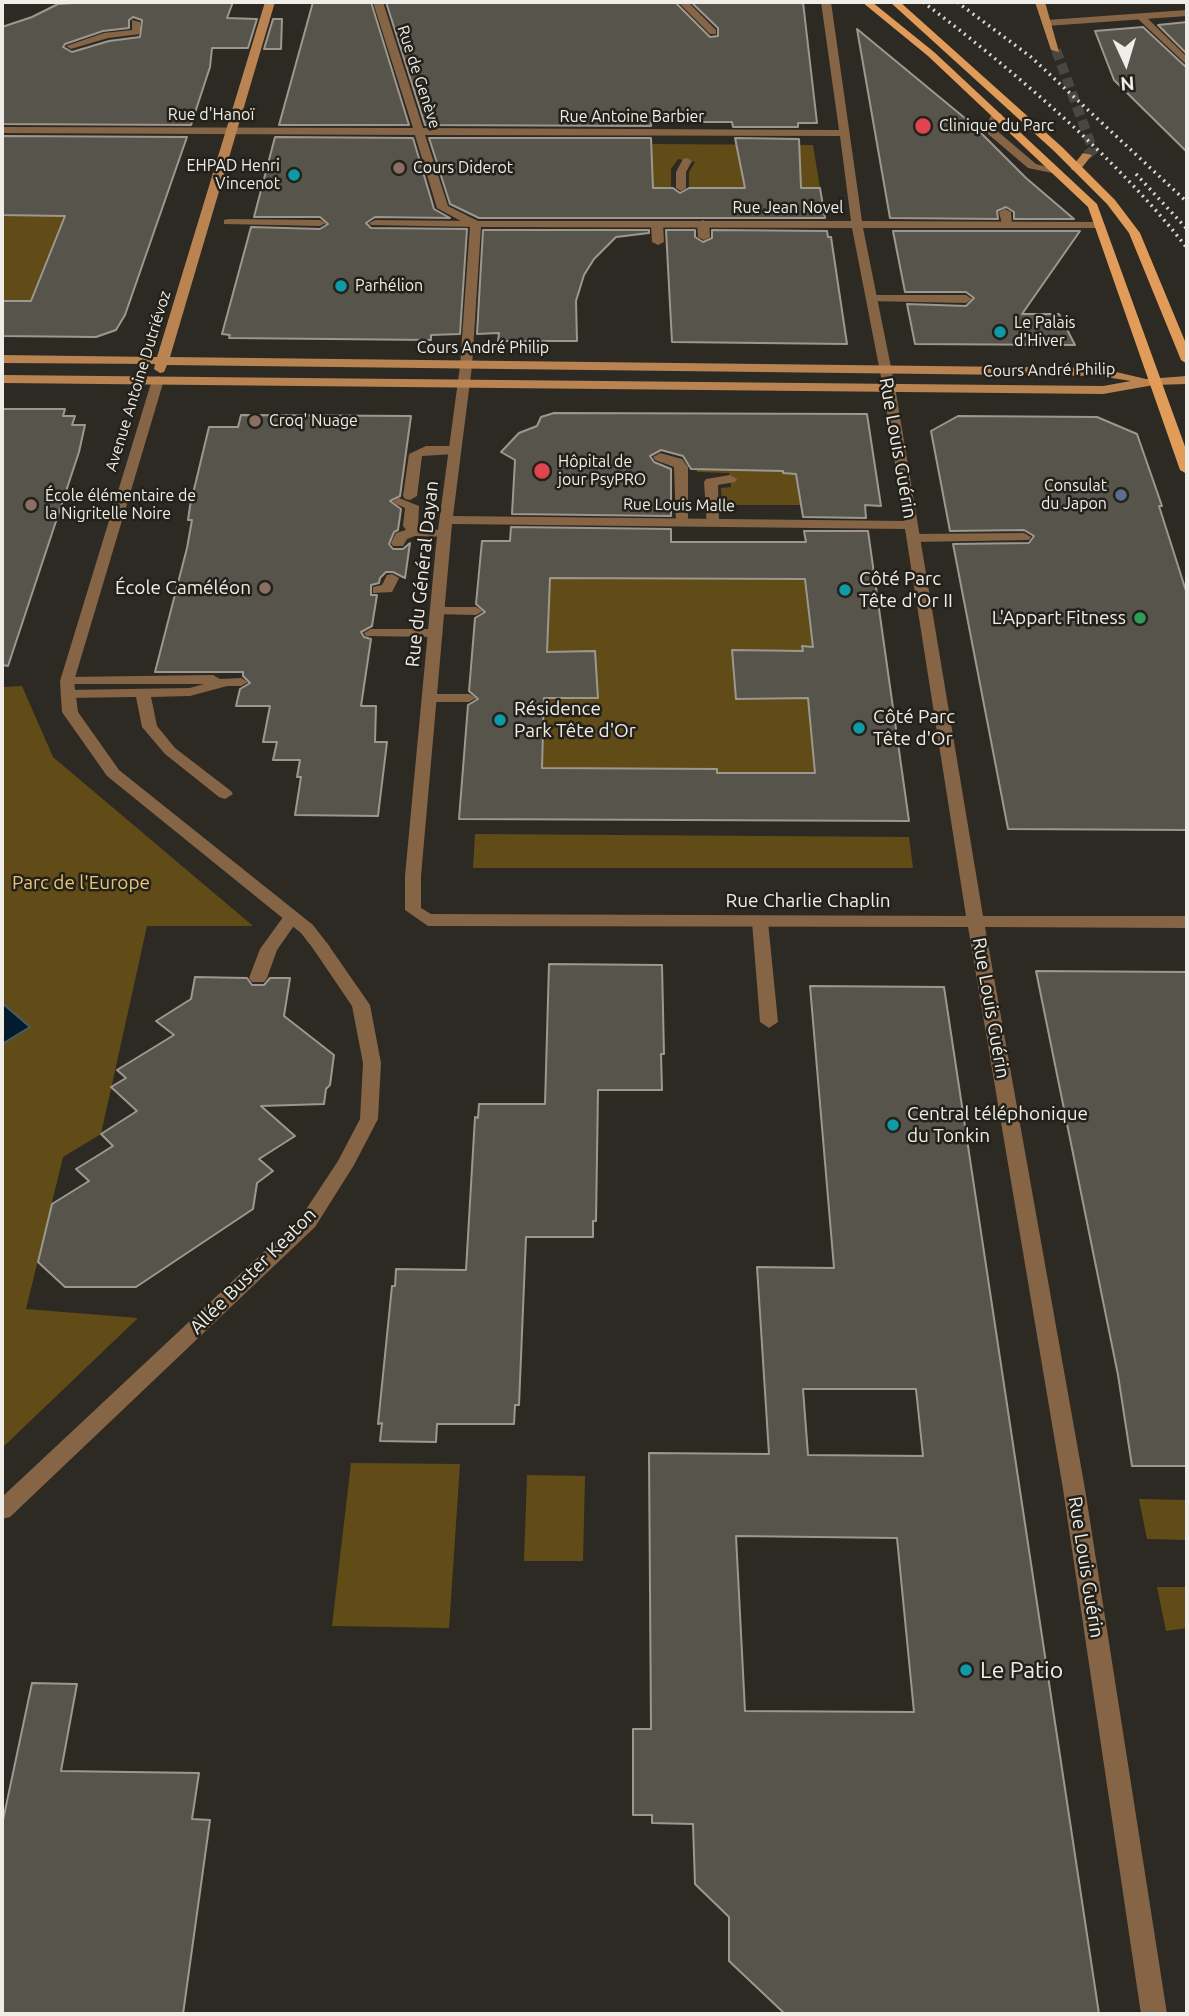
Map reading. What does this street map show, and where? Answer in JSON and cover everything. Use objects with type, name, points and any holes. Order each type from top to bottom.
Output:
[{"type":"main road","points":[[867,2],[931,54],[1093,205],[1187,470]]},
{"type":"main road","points":[[895,2],[1111,202],[1134,233],[1187,360]]},
{"type":"street","name":"Avenue Antoine Dutriévoz","points":[[70,712],[67,687],[270,2]]},
{"type":"street","name":"Rue de Genève","points":[[378,2],[443,208],[476,224]]},
{"type":"street","points":[[682,2],[713,32]]},
{"type":"street","name":"Rue Louis Guérin","points":[[826,2],[858,223],[889,387],[975,923],[1074,1489],[1154,2014]]},
{"type":"street","points":[[1040,2],[1056,50]]},
{"type":"street","points":[[1047,23],[1187,13]]},
{"type":"street","points":[[1141,17],[1187,62]]},
{"type":"street","points":[[72,46],[107,35],[137,32],[135,22]]},
{"type":"street","name":"Rue d'Hanoï","points":[[2,130],[420,132]]},
{"type":"street","name":"Rue Antoine Barbier","points":[[420,132],[844,133]]},
{"type":"street","points":[[1076,168],[1087,155]]},
{"type":"street","points":[[681,188],[681,172],[687,161]]},
{"type":"street","name":"Rue Jean Novel","points":[[375,223],[657,224],[682,217],[703,223],[858,223],[1007,218],[1100,225]]},
{"type":"street","points":[[228,222],[320,223]]},
{"type":"street","points":[[703,223],[704,237]]},
{"type":"street","name":"Rue du Général Dayan","points":[[428,919],[413,910],[413,887],[446,527],[466,366],[476,224]]},
{"type":"street","points":[[657,224],[658,243]]},
{"type":"street","points":[[872,299],[966,299]]},
{"type":"street","name":"Cours André Philip","points":[[2,359],[1099,372],[1154,381]]},
{"type":"street","name":"Cours André Philip","points":[[2,379],[1103,390],[1154,381]]},
{"type":"street","points":[[1154,381],[1187,380]]},
{"type":"street","points":[[398,543],[401,536],[414,532],[410,526],[412,506],[405,499],[416,454],[426,450],[455,450]]},
{"type":"street","points":[[660,457],[677,462],[681,467],[683,523]]},
{"type":"street","points":[[712,523],[711,482],[717,479],[730,480]]},
{"type":"street","name":"Rue Louis Malle","points":[[414,532],[446,527],[712,523],[1023,534]]},
{"type":"street","points":[[378,590],[387,589],[392,578]]},
{"type":"street","points":[[438,611],[476,611]]},
{"type":"street","points":[[372,633],[436,633]]},
{"type":"street","points":[[67,687],[213,680]]},
{"type":"street","points":[[67,687],[142,693],[190,692],[227,682],[241,682]]},
{"type":"street","points":[[142,693],[150,727],[170,751],[225,794]]},
{"type":"street","points":[[431,699],[469,698]]},
{"type":"street","name":"Allée Buster Keaton","points":[[2,1510],[307,1222],[345,1165],[369,1119],[372,1063],[362,1005],[321,947],[292,916],[113,773],[70,712]]},
{"type":"street","points":[[258,978],[269,948],[292,916]]},
{"type":"street","name":"Rue Charlie Chaplin","points":[[428,919],[1187,922]]},
{"type":"street","points":[[760,922],[769,1022]]},
{"type":"green space","points":[[647,144],[813,145],[820,188],[689,188],[689,172],[695,162],[678,159],[671,169],[671,188],[530,187],[652,158],[652,151],[647,151]]},
{"type":"green space","points":[[2,215],[110,216],[55,240],[52,248],[57,301],[2,301]]},
{"type":"green space","points":[[696,448],[783,466],[783,473],[796,474],[801,505],[722,505],[721,488],[731,487],[729,473],[697,472]]},
{"type":"green space","points":[[546,578],[806,579],[826,773],[682,775],[682,769],[542,772],[549,621]]},
{"type":"green space","name":"Parc de l'Europe","points":[[22,686],[53,757],[253,926],[147,926],[101,1134],[63,1157],[26,1309],[138,1318],[2,1448],[2,687]]},
{"type":"green space","points":[[475,834],[909,837],[913,868],[473,868]]},
{"type":"green space","points":[[351,1463],[460,1464],[449,1628],[332,1626]]},
{"type":"green space","points":[[527,1475],[585,1476],[583,1561],[524,1561]]},
{"type":"green space","points":[[1139,1499],[1187,1500],[1187,1540],[1147,1539]]},
{"type":"green space","points":[[1157,1587],[1187,1587],[1187,1628],[1166,1631]]},
{"type":"water","points":[[2,1003],[30,1027],[2,1044]]},
{"type":"building","points":[[233,2],[227,18],[257,19],[248,48],[212,48],[210,67],[191,125],[2,124],[2,27],[32,17],[58,4]],"holes":[[[133,17],[142,20],[140,37],[109,41],[72,52],[63,47],[103,31],[129,28],[129,20]]]},
{"type":"building","points":[[313,2],[371,2],[409,125],[279,125]]},
{"type":"building","points":[[386,2],[675,2],[710,37],[718,36],[718,28],[691,2],[803,2],[817,123],[798,123],[798,127],[733,127],[732,122],[651,122],[651,126],[425,125]]},
{"type":"building","points":[[273,19],[282,19],[281,49],[264,49]]},
{"type":"building","points":[[1187,22],[1187,54],[1158,25]]},
{"type":"building","points":[[1143,27],[1187,68],[1187,152],[1114,80],[1095,31]]},
{"type":"building","name":"Clinique du Parc","points":[[857,29],[972,124],[1026,178],[1074,219],[1014,219],[1014,212],[1006,207],[997,211],[998,219],[890,218]]},
{"type":"building","points":[[2,136],[187,137],[125,315],[116,330],[96,337],[2,336],[2,301],[31,301],[65,216],[2,215]]},
{"type":"building","points":[[275,137],[413,138],[434,209],[450,218],[375,217],[366,223],[371,228],[467,229],[460,334],[431,335],[431,340],[229,338],[230,335],[222,334],[251,227],[320,229],[328,224],[320,217],[254,217]]},
{"type":"building","points":[[429,138],[651,138],[653,188],[673,188],[680,193],[689,188],[745,188],[735,138],[799,139],[801,188],[820,188],[825,218],[479,218],[450,204]]},
{"type":"building","points":[[483,230],[649,230],[649,233],[616,237],[594,259],[584,275],[576,301],[577,341],[498,341],[499,333],[477,334]]},
{"type":"building","points":[[666,230],[695,230],[695,237],[703,242],[712,238],[712,230],[827,231],[828,237],[831,237],[847,344],[672,342]]},
{"type":"building","points":[[893,231],[1080,231],[1022,314],[1059,314],[1075,345],[915,344],[907,304],[966,306],[974,298],[966,292],[905,292]]},
{"type":"building","points":[[2,409],[65,409],[63,416],[75,416],[72,425],[85,425],[79,452],[8,666],[2,665]]},
{"type":"building","points":[[554,413],[867,414],[881,506],[865,505],[866,518],[803,517],[796,474],[783,471],[691,469],[683,456],[661,450],[650,456],[654,462],[671,469],[671,516],[512,514],[515,460],[501,452],[519,433],[537,426],[541,417]]},
{"type":"building","points":[[241,415],[411,416],[400,496],[390,501],[401,509],[398,530],[394,532],[389,544],[393,549],[403,549],[410,543],[405,578],[393,572],[386,572],[379,583],[371,585],[371,595],[377,595],[372,626],[361,632],[364,637],[371,639],[361,706],[376,706],[375,742],[387,742],[378,816],[295,815],[301,777],[297,777],[300,760],[273,760],[277,742],[263,742],[270,706],[236,706],[240,689],[250,683],[243,676],[243,672],[155,672],[187,548],[192,520],[188,520],[190,506],[209,427],[238,427]]},
{"type":"building","points":[[958,416],[1097,417],[1137,434],[1162,506],[1159,506],[1187,594],[1187,830],[1008,829],[953,544],[1029,543],[1034,536],[1024,530],[950,531],[931,431]]},
{"type":"building","points":[[511,527],[671,529],[671,542],[806,542],[804,531],[868,531],[909,821],[459,819],[468,705],[478,699],[469,691],[475,618],[485,612],[476,604],[482,541],[510,541]],"holes":[[[550,578],[805,579],[813,647],[802,646],[803,651],[732,650],[736,699],[808,698],[815,773],[717,773],[717,769],[542,768],[544,698],[598,698],[595,651],[547,652]]]},
{"type":"building","points":[[549,964],[662,965],[662,1090],[598,1090],[596,1221],[593,1221],[593,1237],[526,1237],[519,1405],[515,1405],[514,1424],[437,1424],[436,1442],[380,1441],[382,1423],[378,1424],[396,1269],[466,1270],[475,1117],[478,1118],[479,1104],[545,1104]]},
{"type":"building","points":[[1036,971],[1187,972],[1187,1466],[1132,1466],[1118,1375]]},
{"type":"building","points":[[195,977],[247,978],[252,985],[264,985],[270,978],[290,978],[284,1016],[334,1055],[324,1104],[261,1106],[295,1136],[259,1159],[273,1171],[257,1183],[253,1209],[136,1287],[65,1287],[38,1262],[52,1204],[89,1181],[76,1169],[113,1146],[101,1134],[137,1111],[111,1087],[126,1078],[117,1070],[174,1035],[156,1021],[191,999]]},
{"type":"building","name":"Le Patio","points":[[810,986],[944,987],[1099,2014],[785,2014],[729,1961],[729,1917],[695,1884],[693,1824],[652,1823],[652,1815],[633,1815],[633,1729],[651,1729],[649,1453],[769,1454],[757,1267],[834,1268]],"holes":[[[803,1389],[916,1389],[923,1456],[808,1455]],[[736,1536],[897,1538],[914,1712],[745,1711]]]},
{"type":"building","points":[[32,1683],[77,1684],[61,1771],[199,1773],[192,1819],[210,1820],[183,2014],[2,2014],[2,1825]]},
{"type":"tunnel","points":[[1056,50],[1093,150],[1087,155]]},
{"type":"railway","points":[[923,2],[1063,117],[1129,182],[1187,248]]},
{"type":"railway","points":[[957,2],[1031,57],[1187,202]]},
{"type":"railway","points":[[1136,174],[1187,229]]},
{"type":"place","name":"Clinique du Parc","points":[[923,126]]},
{"type":"place","name":"Cours Diderot","points":[[399,168]]},
{"type":"place","name":"EHPAD Henri Vincenot","points":[[294,175]]},
{"type":"place","name":"Parhélion","points":[[341,286]]},
{"type":"place","name":"Le Palais d'Hiver","points":[[1000,332]]},
{"type":"place","name":"Croq' Nuage","points":[[255,421]]},
{"type":"place","name":"Hôpital de jour PsyPRO","points":[[542,471]]},
{"type":"place","name":"Consulat du Japon","points":[[1121,495]]},
{"type":"place","name":"École élémentaire de la Nigritelle Noire","points":[[31,505]]},
{"type":"place","name":"École Caméléon","points":[[265,588]]},
{"type":"place","name":"Côté Parc Tête d'Or II","points":[[845,590]]},
{"type":"place","name":"L'Appart Fitness","points":[[1140,618]]},
{"type":"place","name":"Résidence Park Tête d'Or","points":[[500,720]]},
{"type":"place","name":"Côté Parc Tête d'Or","points":[[859,728]]},
{"type":"place","name":"Central téléphonique du Tonkin","points":[[893,1125]]},
{"type":"place","name":"Le Patio","points":[[966,1670]]}]
